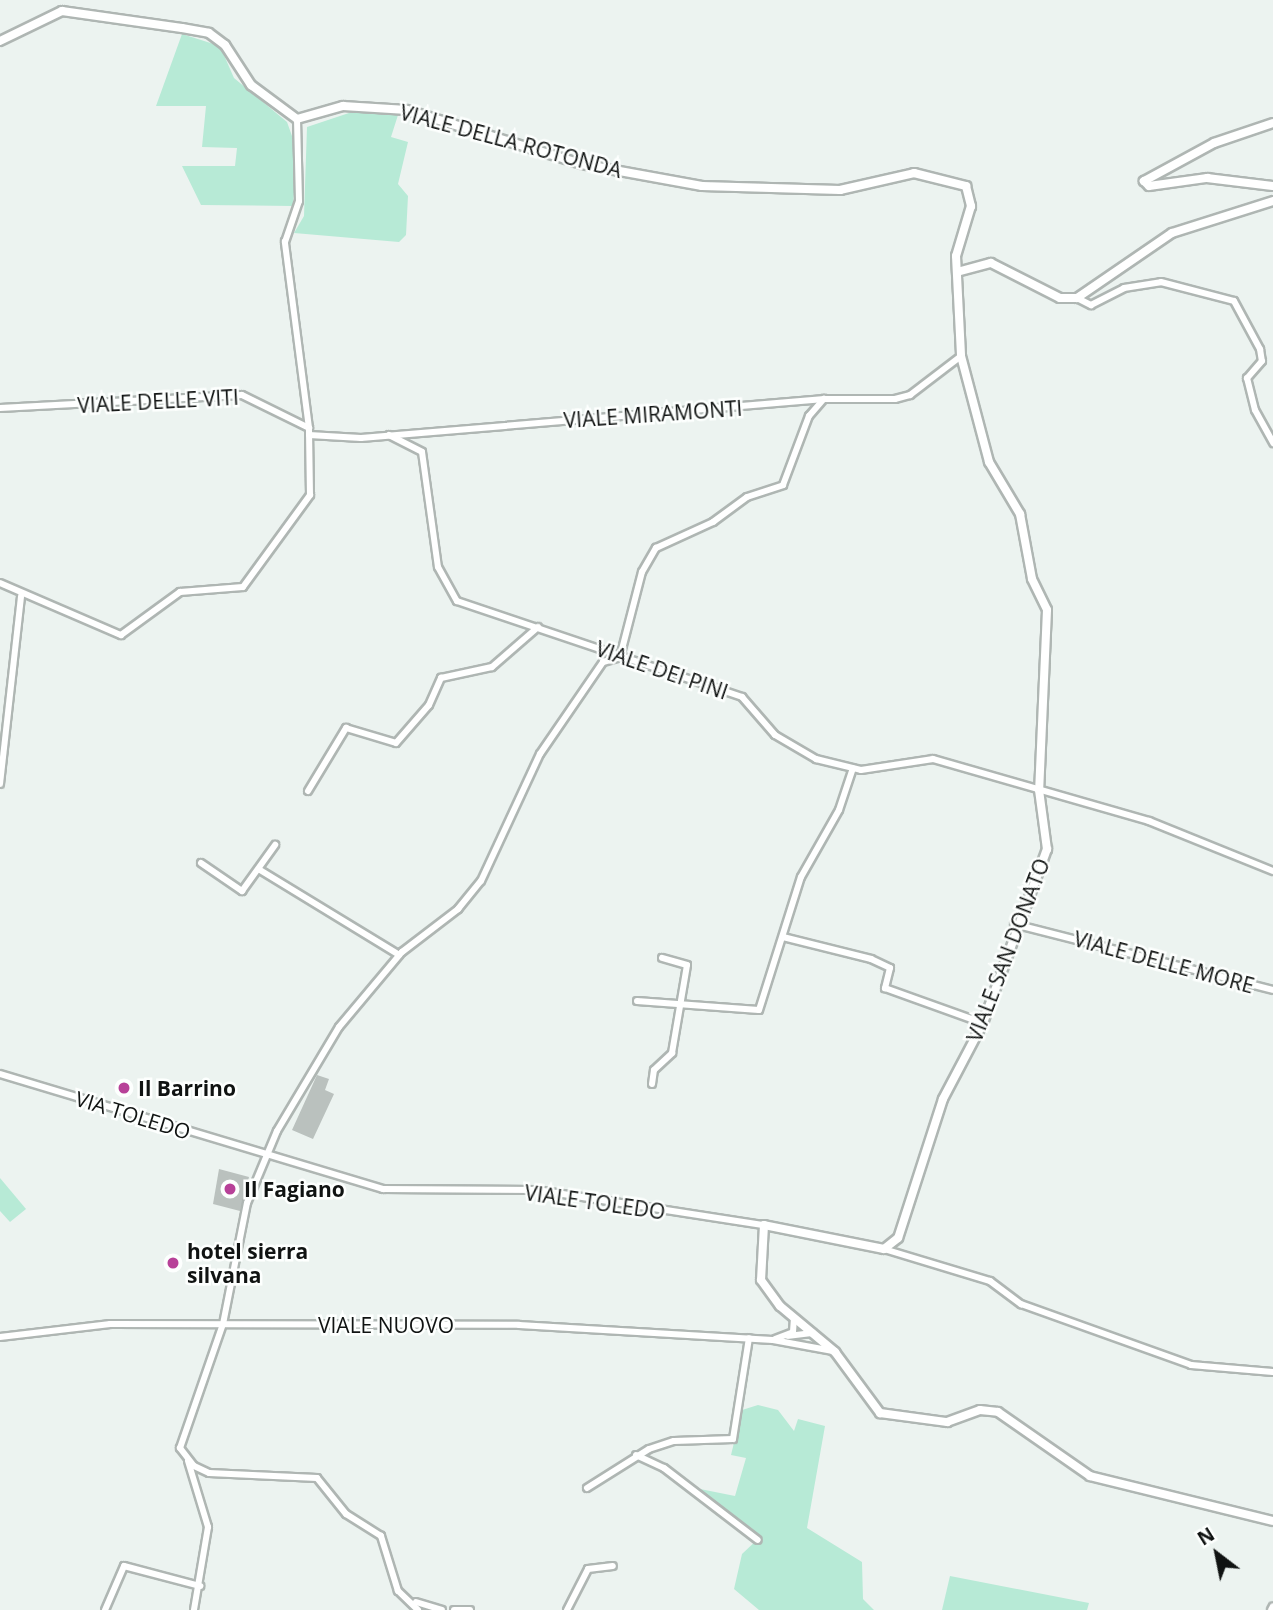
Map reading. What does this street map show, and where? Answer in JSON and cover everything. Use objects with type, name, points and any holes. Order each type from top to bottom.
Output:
[{"type":"street","points":[[0,41],[62,11],[209,33],[225,45],[251,85],[298,119],[301,189],[285,242],[310,447],[310,495],[243,587],[180,592],[121,635],[21,596],[0,583]]},
{"type":"street","name":"VIALE DELLA ROTONDA","points":[[298,119],[343,106],[407,110],[581,164],[725,188],[840,190],[936,174],[972,195],[958,240],[957,272]]},
{"type":"street","points":[[1273,123],[1214,143],[1144,181],[1149,186],[1208,177],[1273,186]]},
{"type":"street","points":[[1077,298],[1172,233],[1273,201]]},
{"type":"street","points":[[957,272],[991,263],[1060,298],[1077,298],[1090,305],[1124,288],[1161,282],[1234,301],[1260,349],[1262,361],[1247,378],[1255,410],[1273,443]]},
{"type":"street","name":"VIALE SAN DONATO","points":[[884,1248],[898,1238],[943,1099],[984,1023],[1014,925],[1047,849],[1039,790],[1047,610],[1032,579],[1020,514],[989,462],[961,356],[957,272]]},
{"type":"street","name":"VIALE MIRAMONTI","points":[[309,431],[332,436],[389,435],[824,399],[910,395],[961,356]]},
{"type":"street","name":"VIALE DELLE VITI","points":[[0,408],[242,395],[309,431]]},
{"type":"street","points":[[194,1610],[208,1527],[188,1460],[180,1448],[223,1324],[247,1203],[267,1154],[339,1027],[399,955],[458,909],[481,881],[544,747],[603,662],[620,657],[642,572],[656,548],[713,522],[747,497],[783,485],[809,416],[824,399]]},
{"type":"street","name":"VIALE DEI PINI","points":[[389,435],[422,453],[444,588],[464,604],[741,697],[775,735],[816,759],[853,768],[933,758],[1149,821],[1273,871]]},
{"type":"street","points":[[0,784],[21,596]]},
{"type":"street","points":[[308,791],[346,728],[396,743],[429,705],[441,678],[492,667],[538,627]]},
{"type":"street","points":[[637,1001],[759,1010],[801,877],[839,810],[853,768]]},
{"type":"street","points":[[201,863],[242,891],[260,870],[275,845]]},
{"type":"street","points":[[260,870],[399,955]]},
{"type":"street","name":"VIALE DELLE MORE","points":[[1014,925],[1273,990]]},
{"type":"street","points":[[783,937],[871,959],[890,968],[885,988],[984,1023]]},
{"type":"street","points":[[652,1084],[654,1070],[672,1053],[687,965],[662,958]]},
{"type":"street","name":"VIA TOLEDO","points":[[0,1074],[267,1154]]},
{"type":"street","name":"VIALE TOLEDO","points":[[267,1154],[383,1189],[537,1190],[764,1225],[884,1248]]},
{"type":"street","points":[[764,1225],[761,1280],[794,1318],[835,1352],[880,1413],[947,1422],[980,1410],[998,1412],[1090,1476],[1273,1521]]},
{"type":"street","points":[[884,1248],[990,1281],[1021,1304],[1191,1365],[1273,1372]]},
{"type":"street","points":[[787,1336],[794,1318]]},
{"type":"street","name":"VIALE NUOVO","points":[[0,1338],[110,1324],[519,1325],[773,1340],[835,1352]]},
{"type":"street","points":[[801,1344],[813,1333]]},
{"type":"street","name":"VIALE NUOVO","points":[[773,1340],[813,1333]]},
{"type":"street","points":[[587,1488],[636,1455],[674,1441],[733,1439],[749,1338]]},
{"type":"street","points":[[636,1455],[664,1468],[758,1540]]},
{"type":"street","points":[[188,1460],[209,1473],[317,1479],[346,1514],[381,1536],[398,1591],[414,1602],[442,1610]]},
{"type":"street","points":[[106,1610],[124,1566],[200,1586]]},
{"type":"street","points":[[567,1610],[588,1569],[612,1566]]},
{"type":"street","points":[[414,1602],[418,1610]]},
{"type":"street","points":[[454,1610],[470,1610]]},
{"type":"green space","points":[[182,34],[220,46],[234,78],[287,122],[297,150],[293,206],[201,205],[182,166],[235,166],[237,148],[202,147],[206,106],[156,106]]},
{"type":"green space","points":[[352,112],[398,115],[391,137],[408,142],[398,184],[408,196],[406,235],[399,242],[294,233],[304,216],[307,127]]},
{"type":"green space","points":[[0,1178],[26,1209],[10,1222],[0,1211]]},
{"type":"green space","points":[[758,1405],[778,1410],[794,1431],[798,1419],[825,1426],[807,1528],[862,1562],[863,1599],[874,1610],[759,1610],[734,1589],[742,1554],[759,1538],[695,1488],[735,1496],[746,1458],[731,1455],[742,1410]]},
{"type":"green space","points":[[950,1576],[1089,1603],[1087,1610],[942,1610]]},
{"type":"building","points":[[317,1075],[329,1079],[325,1090],[334,1094],[313,1139],[292,1130]]},
{"type":"building","name":"Il Fagiano","points":[[219,1169],[249,1177],[240,1211],[213,1204]]},
{"type":"place","name":"Il Barrino","points":[[124,1088]]},
{"type":"place","name":"Il Fagiano","points":[[230,1189]]},
{"type":"place","name":"hotel sierra silvana","points":[[173,1263]]}]
